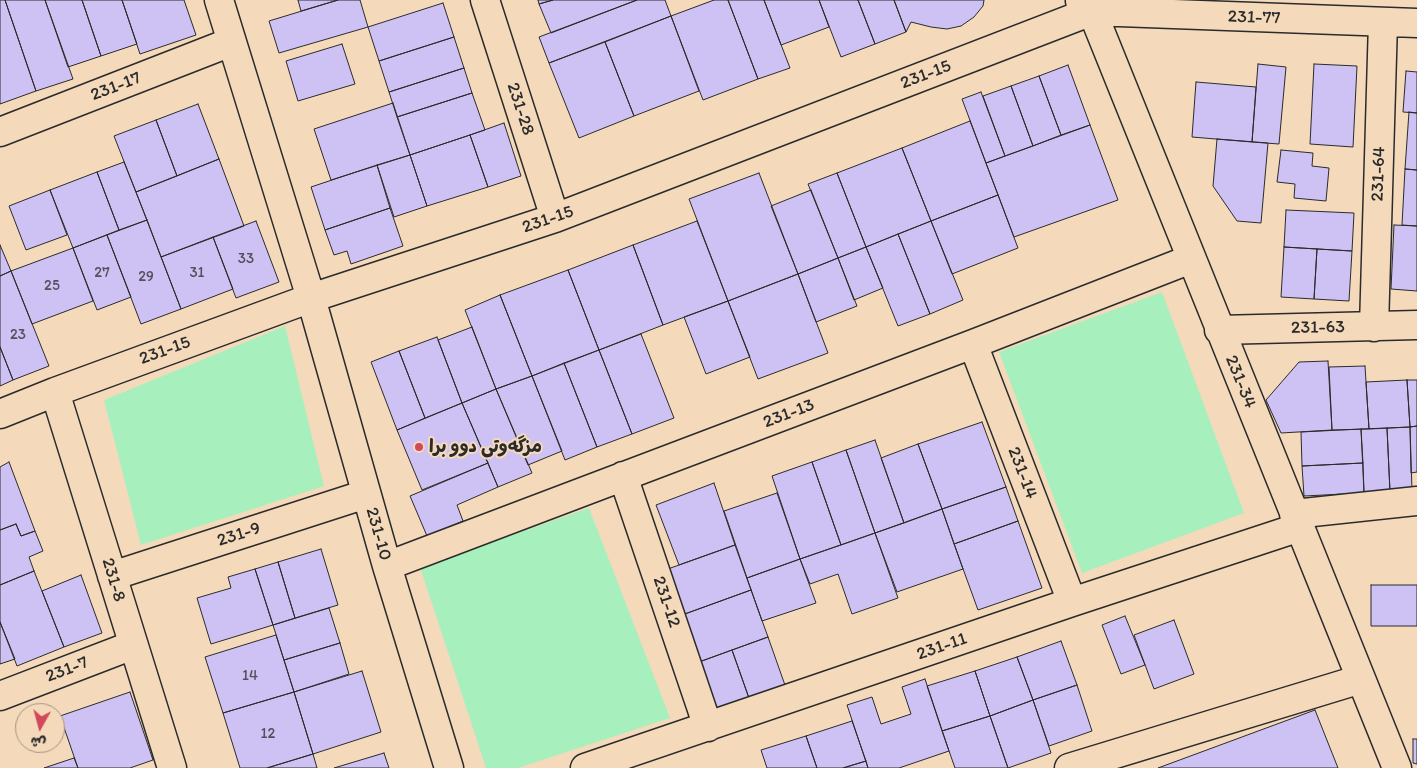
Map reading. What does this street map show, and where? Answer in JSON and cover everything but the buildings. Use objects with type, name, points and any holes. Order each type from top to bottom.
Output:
[{"type":"street","name":"231-10","points":[[219,0],[311,298],[387,566],[449,768]]},
{"type":"street","name":"231-28","points":[[485,0],[555,218]]},
{"type":"street","name":"231-15","points":[[0,414],[311,298],[555,218],[1085,6]]},
{"type":"street","name":"231-77","points":[[1085,6],[1348,10],[1383,22],[1417,23]]},
{"type":"street","name":"231-34","points":[[1085,6],[1191,259],[1397,768]]},
{"type":"street","name":"231-64","points":[[1374,327],[1383,22]]},
{"type":"street","name":"231-17","points":[[0,132],[231,42]]},
{"type":"street","name":"231-13","points":[[387,566],[973,344],[1191,259]]},
{"type":"street","name":"231-63","points":[[1219,330],[1417,325]]},
{"type":"street","name":"231-14","points":[[973,344],[1072,602]]},
{"type":"street","name":"231-8","points":[[55,392],[172,768]]},
{"type":"street","name":"231-12","points":[[623,476],[708,727]]},
{"type":"street","name":"231-9","points":[[112,576],[366,494]]},
{"type":"street","name":"231-11","points":[[585,768],[1072,602],[1297,521],[1417,501]]},
{"type":"street","name":"231-7","points":[[0,696],[133,645]]},
{"type":"street","points":[[1068,768],[1361,678]]},
{"type":"green space","points":[[1162,292],[1244,513],[1082,573],[999,352]]},
{"type":"green space","points":[[285,326],[324,486],[141,545],[104,400]]},
{"type":"green space","points":[[589,508],[670,718],[518,768],[486,768],[420,567]]},
{"type":"place","name":"مزگەوتی دوو برا","points":[[419,447]]}]
